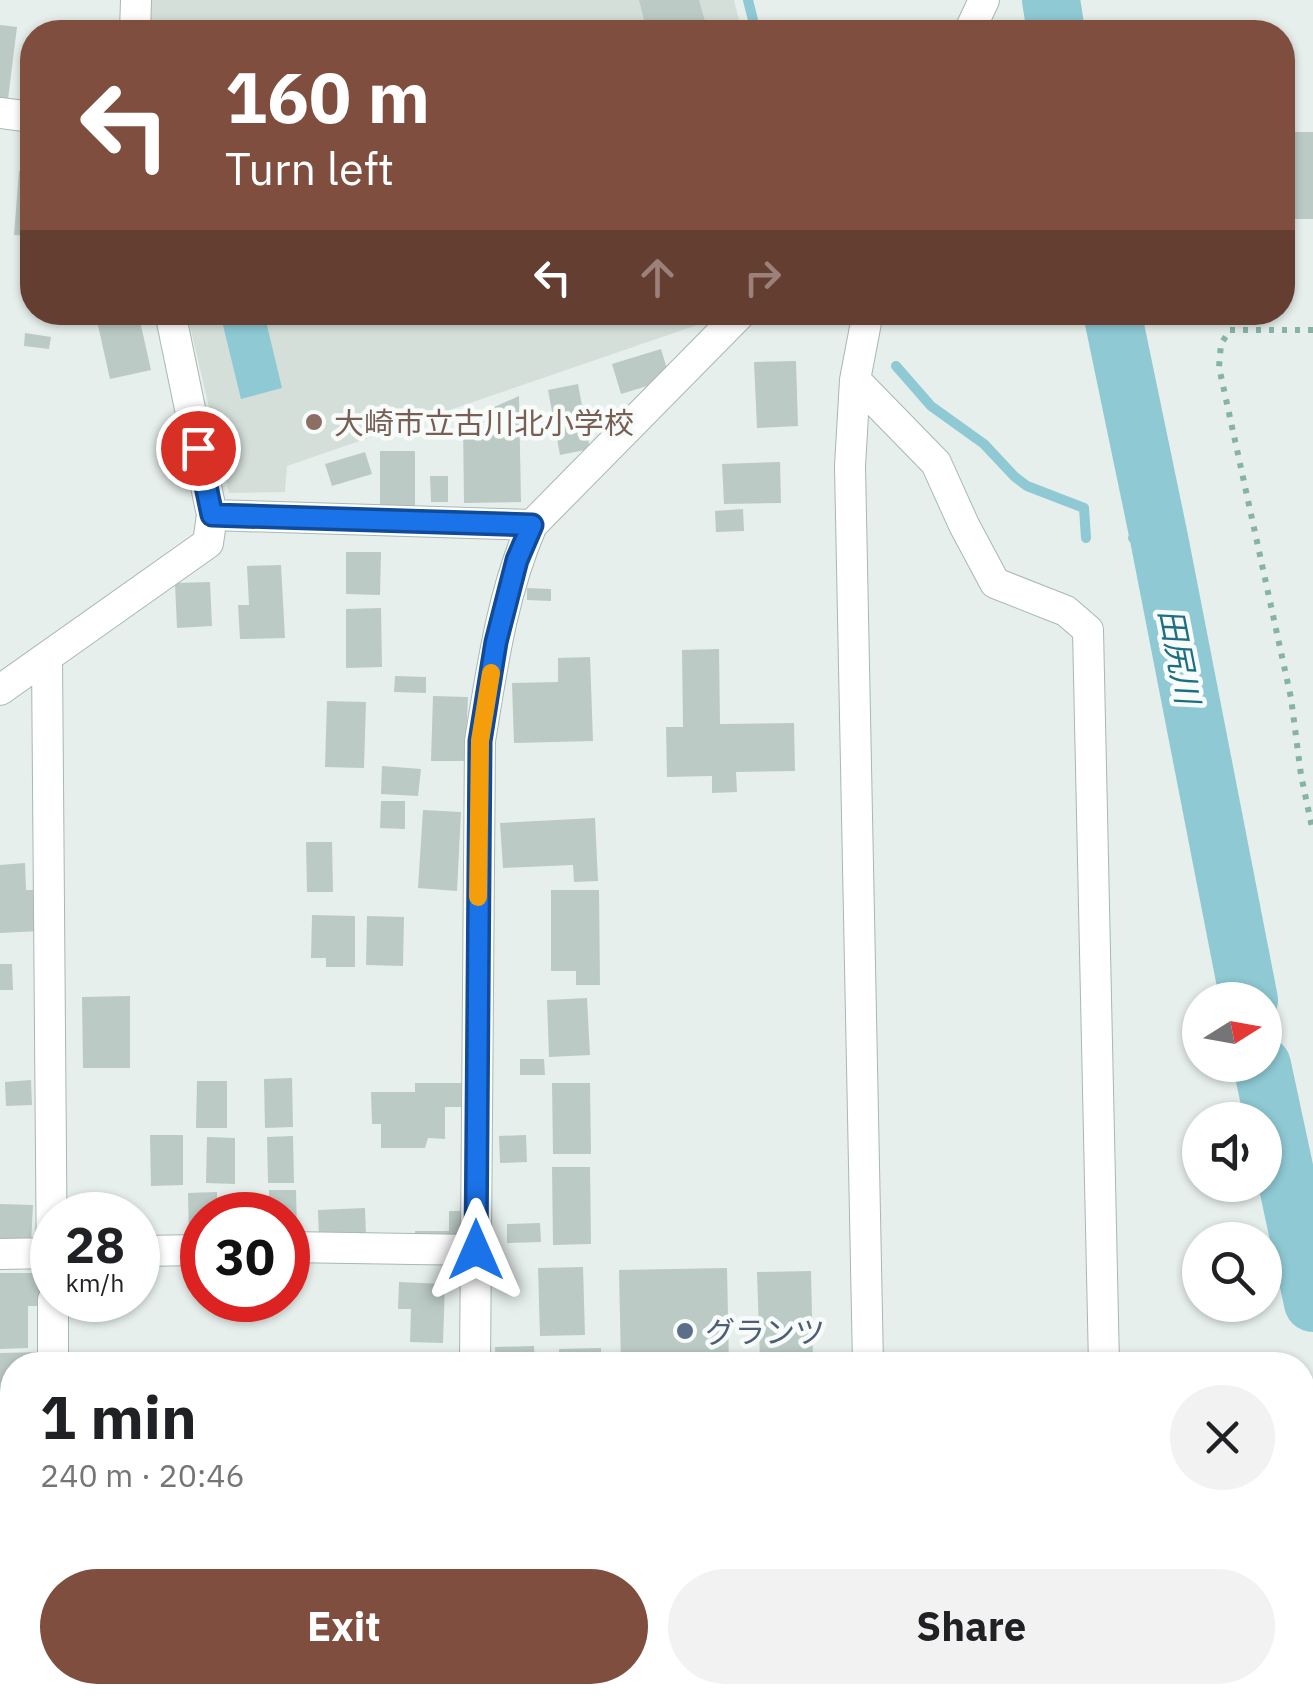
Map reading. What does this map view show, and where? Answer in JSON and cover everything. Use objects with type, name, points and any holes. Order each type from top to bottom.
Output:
[{"type":"street","points":[[0,690],[208,542],[212,515],[173,325]]},
{"type":"street","points":[[475,1352],[480,741],[496,642],[517,560],[532,525],[729,325]]},
{"type":"street","points":[[866,325],[855,380],[850,486],[868,1352]]},
{"type":"street","points":[[855,380],[936,463],[996,584],[1066,612],[1088,630],[1104,1352]]},
{"type":"street","points":[[212,515],[532,525]]},
{"type":"street","points":[[46,658],[51,1192]]},
{"type":"street","points":[[310,1248],[476,1250]]},
{"type":"street","points":[[0,1254],[30,1253]]},
{"type":"street","points":[[52,1322],[53,1352]]},
{"type":"path","points":[[1313,330],[1230,330],[1221,344],[1219,367],[1291,698],[1313,832]]},
{"type":"shaded area","points":[[148,0],[734,0],[739,20],[147,20]]},
{"type":"shaded area","name":"大崎市立古川北小学校","points":[[190,325],[697,325],[287,466],[285,492],[229,493]]},
{"type":"water","points":[[223,325],[267,325],[282,388],[241,399]]},
{"type":"building","points":[[639,0],[699,0],[705,20],[644,20]]},
{"type":"building","points":[[0,25],[17,27],[8,99],[0,98]]},
{"type":"building","points":[[1295,132],[1313,132],[1313,219],[1295,219]]},
{"type":"building","points":[[19,171],[20,171],[20,235],[14,235]]},
{"type":"building","points":[[98,325],[141,325],[151,370],[110,379]]},
{"type":"building","points":[[25,333],[51,337],[49,349],[24,346]]},
{"type":"building","points":[[661,349],[670,379],[621,394],[612,364]]},
{"type":"building","points":[[796,361],[798,426],[757,428],[754,362]]},
{"type":"building","points":[[578,384],[590,449],[560,455],[548,390]]},
{"type":"building","points":[[519,396],[521,502],[464,503],[463,421]]},
{"type":"building","points":[[380,451],[415,451],[415,507],[380,506]]},
{"type":"building","points":[[365,452],[372,474],[332,486],[325,464]]},
{"type":"building","points":[[780,462],[781,503],[724,504],[722,464]]},
{"type":"building","points":[[430,476],[448,476],[448,502],[431,502]]},
{"type":"building","points":[[743,509],[744,531],[716,532],[715,511]]},
{"type":"building","points":[[346,552],[381,552],[380,595],[346,594]]},
{"type":"building","points":[[281,565],[285,638],[240,639],[238,605],[249,605],[247,566]]},
{"type":"building","points":[[210,582],[212,626],[177,628],[175,583]]},
{"type":"building","points":[[527,588],[551,589],[551,601],[527,600]]},
{"type":"building","points":[[381,608],[382,667],[346,668],[346,609]]},
{"type":"building","points":[[719,649],[720,724],[794,723],[795,771],[736,772],[737,792],[712,793],[712,776],[667,777],[666,727],[683,727],[682,650]]},
{"type":"building","points":[[590,657],[593,741],[514,743],[512,683],[558,682],[558,658]]},
{"type":"building","points":[[395,676],[426,677],[426,693],[394,692]]},
{"type":"building","points":[[433,696],[468,697],[465,761],[431,761]]},
{"type":"building","points":[[327,701],[366,702],[364,768],[325,767]]},
{"type":"building","points":[[382,766],[421,769],[418,796],[381,794]]},
{"type":"building","points":[[381,801],[405,801],[405,829],[380,828]]},
{"type":"building","points":[[423,810],[461,812],[457,891],[418,888]]},
{"type":"building","points":[[595,818],[598,881],[574,882],[573,865],[503,868],[500,823]]},
{"type":"building","points":[[306,842],[332,842],[333,892],[307,892]]},
{"type":"building","points":[[25,863],[26,890],[38,890],[40,931],[0,933],[0,865]]},
{"type":"building","points":[[551,890],[599,890],[600,985],[576,985],[576,971],[551,971]]},
{"type":"building","points":[[312,915],[355,916],[355,967],[326,967],[326,958],[311,958]]},
{"type":"building","points":[[367,916],[404,917],[403,966],[366,965]]},
{"type":"building","points":[[0,964],[12,964],[13,990],[0,990]]},
{"type":"building","points":[[130,996],[130,1068],[83,1068],[82,997]]},
{"type":"building","points":[[587,998],[590,1055],[549,1057],[547,1000]]},
{"type":"building","points":[[520,1059],[544,1059],[545,1075],[520,1075]]},
{"type":"building","points":[[292,1078],[293,1127],[265,1128],[264,1079]]},
{"type":"building","points":[[31,1080],[32,1105],[6,1106],[5,1082]]},
{"type":"building","points":[[197,1081],[227,1081],[227,1128],[196,1128]]},
{"type":"building","points":[[415,1083],[464,1083],[464,1107],[445,1107],[445,1139],[428,1138],[425,1148],[381,1148],[381,1124],[372,1124],[371,1092],[415,1092]]},
{"type":"building","points":[[552,1083],[590,1083],[591,1154],[553,1154]]},
{"type":"building","points":[[150,1135],[183,1135],[183,1185],[151,1186]]},
{"type":"building","points":[[526,1135],[527,1162],[500,1163],[499,1136]]},
{"type":"building","points":[[293,1136],[294,1183],[268,1183],[267,1137]]},
{"type":"building","points":[[207,1137],[235,1138],[235,1184],[206,1183]]},
{"type":"building","points":[[552,1167],[590,1167],[591,1244],[553,1245]]},
{"type":"building","points":[[0,1204],[30,1205],[30,1244],[0,1243]]},
{"type":"building","points":[[365,1208],[366,1236],[319,1238],[318,1210]]},
{"type":"building","points":[[449,1211],[461,1211],[461,1244],[415,1244],[415,1231],[449,1231]]},
{"type":"building","points":[[540,1223],[541,1242],[507,1243],[507,1224]]},
{"type":"building","points":[[583,1267],[585,1335],[540,1336],[538,1268]]},
{"type":"building","points":[[727,1268],[729,1352],[621,1352],[619,1270]]},
{"type":"building","points":[[811,1271],[813,1352],[760,1352],[757,1272]]},
{"type":"building","points":[[0,1273],[30,1273],[28,1348],[0,1349]]},
{"type":"building","points":[[399,1282],[445,1284],[443,1343],[410,1342],[411,1309],[398,1309]]},
{"type":"building","points":[[534,1346],[534,1352],[495,1352],[495,1347]]},
{"type":"building","points":[[601,1348],[601,1352],[559,1352]]},
{"type":"waterway","points":[[748,0],[753,20]]},
{"type":"waterway","name":"田尻川","points":[[1051,0],[1054,20]]},
{"type":"waterway","name":"田尻川","points":[[1115,325],[1245,982]]},
{"type":"waterway","points":[[896,366],[931,406],[984,444],[1015,477],[1027,486],[1084,508],[1086,538]]},
{"type":"waterway","points":[[1133,538],[1159,538]]},
{"type":"waterway","name":"田尻川","points":[[1266,1082],[1313,1303]]},
{"type":"slow traffic","points":[[478,897],[480,741],[491,673]]},
{"type":"place","name":"大崎市立古川北小学校","points":[[314,422]]},
{"type":"place","name":"グランツ","points":[[685,1331]]},
{"type":"route","points":[[198,448],[212,515],[532,525],[517,560],[496,642],[480,741],[476,1250]]}]
